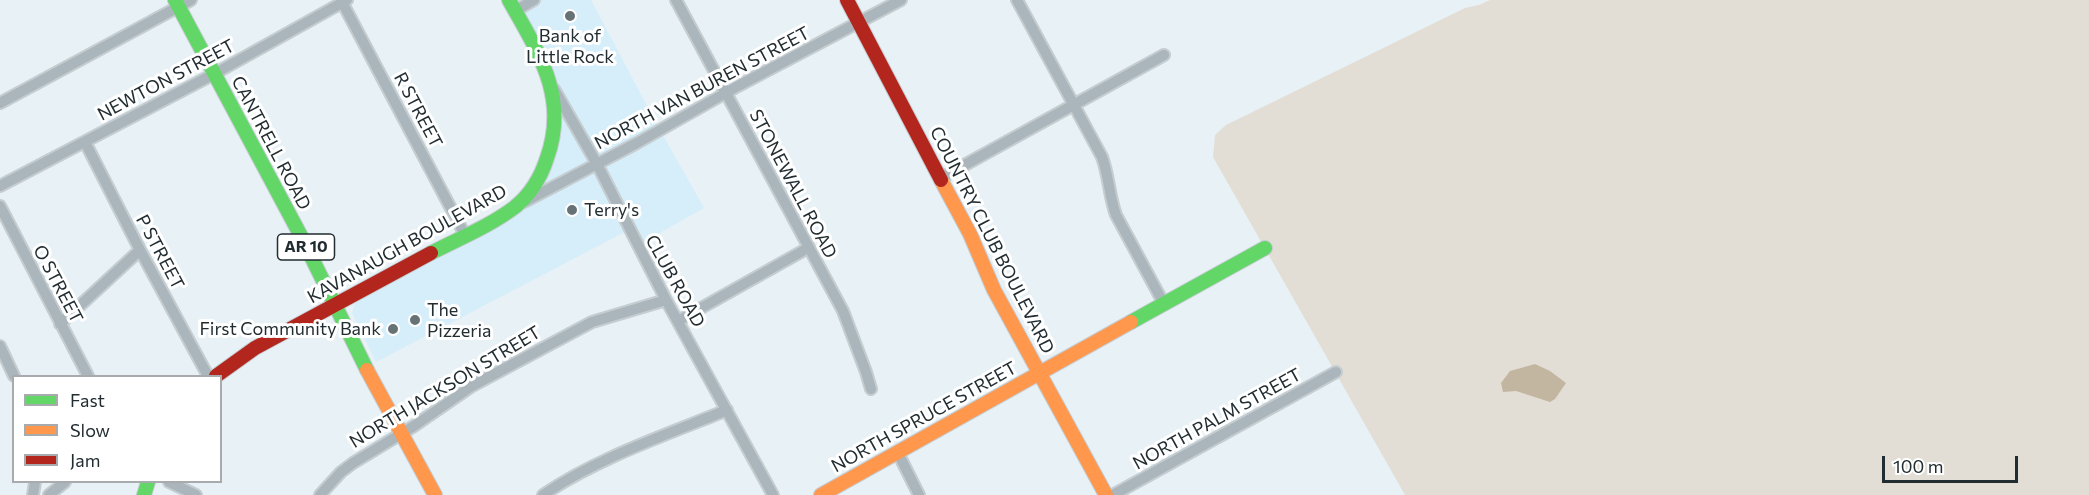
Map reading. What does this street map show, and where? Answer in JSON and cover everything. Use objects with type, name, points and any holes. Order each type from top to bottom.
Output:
[{"type":"street","points":[[512,5],[534,0]]},
{"type":"street","name":"STONEWALL ROAD","points":[[676,0],[843,311],[871,389]]},
{"type":"street","name":"COUNTRY CLUB BOULEVARD","points":[[847,0],[970,234],[994,290],[1106,495]]},
{"type":"street","name":"NORTH VAN BUREN STREET","points":[[518,205],[901,0]]},
{"type":"street","points":[[1017,0],[1104,164],[1116,215],[1164,304]]},
{"type":"street","name":"NEWTON STREET","points":[[0,186],[214,74],[343,1]]},
{"type":"street","name":"R STREET","points":[[343,1],[465,235]]},
{"type":"street","points":[[0,103],[182,2]]},
{"type":"street","name":"CANTRELL ROAD","points":[[182,2],[214,74],[302,238],[333,305],[435,495]]},
{"type":"street","name":"KAVANAUGH BOULEVARD","points":[[217,375],[255,348],[518,205],[538,178],[551,148],[555,110],[550,82],[512,5]]},
{"type":"street","points":[[941,178],[1164,55]]},
{"type":"street","name":"CLUB ROAD","points":[[550,82],[597,164],[666,300],[773,495]]},
{"type":"street","name":"P STREET","points":[[85,142],[207,375]]},
{"type":"street","name":"O STREET","points":[[0,206],[87,375]]},
{"type":"street","points":[[678,321],[808,248]]},
{"type":"street","name":"NORTH SPRUCE STREET","points":[[821,495],[1265,248]]},
{"type":"street","points":[[60,324],[140,250]]},
{"type":"street","name":"NORTH JACKSON STREET","points":[[320,495],[353,463],[472,386],[558,338],[592,322],[666,300]]},
{"type":"street","points":[[0,346],[14,375]]},
{"type":"street","name":"NORTH PALM STREET","points":[[1113,495],[1336,372]]},
{"type":"street","points":[[543,495],[579,474],[636,447],[727,410]]},
{"type":"street","points":[[898,453],[919,495]]},
{"type":"street","points":[[49,495],[64,483]]},
{"type":"street","points":[[171,483],[196,495]]},
{"type":"shaded area","points":[[518,0],[591,0],[704,208],[642,243],[634,228],[621,234],[376,362],[352,313],[355,303],[529,206],[551,166],[561,116],[557,79],[549,57]]},
{"type":"shaded area","points":[[1490,0],[2089,0],[2089,495],[1405,495],[1213,157],[1215,135],[1226,125],[1465,8]]},
{"type":"shaded area","points":[[1535,364],[1550,371],[1566,383],[1555,399],[1550,402],[1516,391],[1503,392],[1501,383],[1510,371]]},
{"type":"traffic: fast","points":[[175,0],[302,238],[367,370]]},
{"type":"traffic: fast","points":[[431,253],[485,226],[515,207],[535,185],[547,158],[553,136],[552,95],[540,57],[509,0]]},
{"type":"traffic: fast","points":[[1131,322],[1265,248]]},
{"type":"traffic: fast","points":[[144,495],[148,483]]},
{"type":"traffic: slow","points":[[941,180],[970,234],[994,290],[1106,495]]},
{"type":"traffic: slow","points":[[821,495],[1131,322]]},
{"type":"traffic: slow","points":[[367,370],[435,495]]},
{"type":"traffic: jam","points":[[847,0],[941,180]]},
{"type":"traffic: jam","points":[[217,375],[255,348],[431,253]]},
{"type":"place","name":"Bank of Little Rock","points":[[570,16]]},
{"type":"place","name":"Terry's","points":[[572,210]]},
{"type":"place","name":"The Pizzeria","points":[[415,320]]},
{"type":"place","name":"First Community Bank","points":[[393,329]]}]
